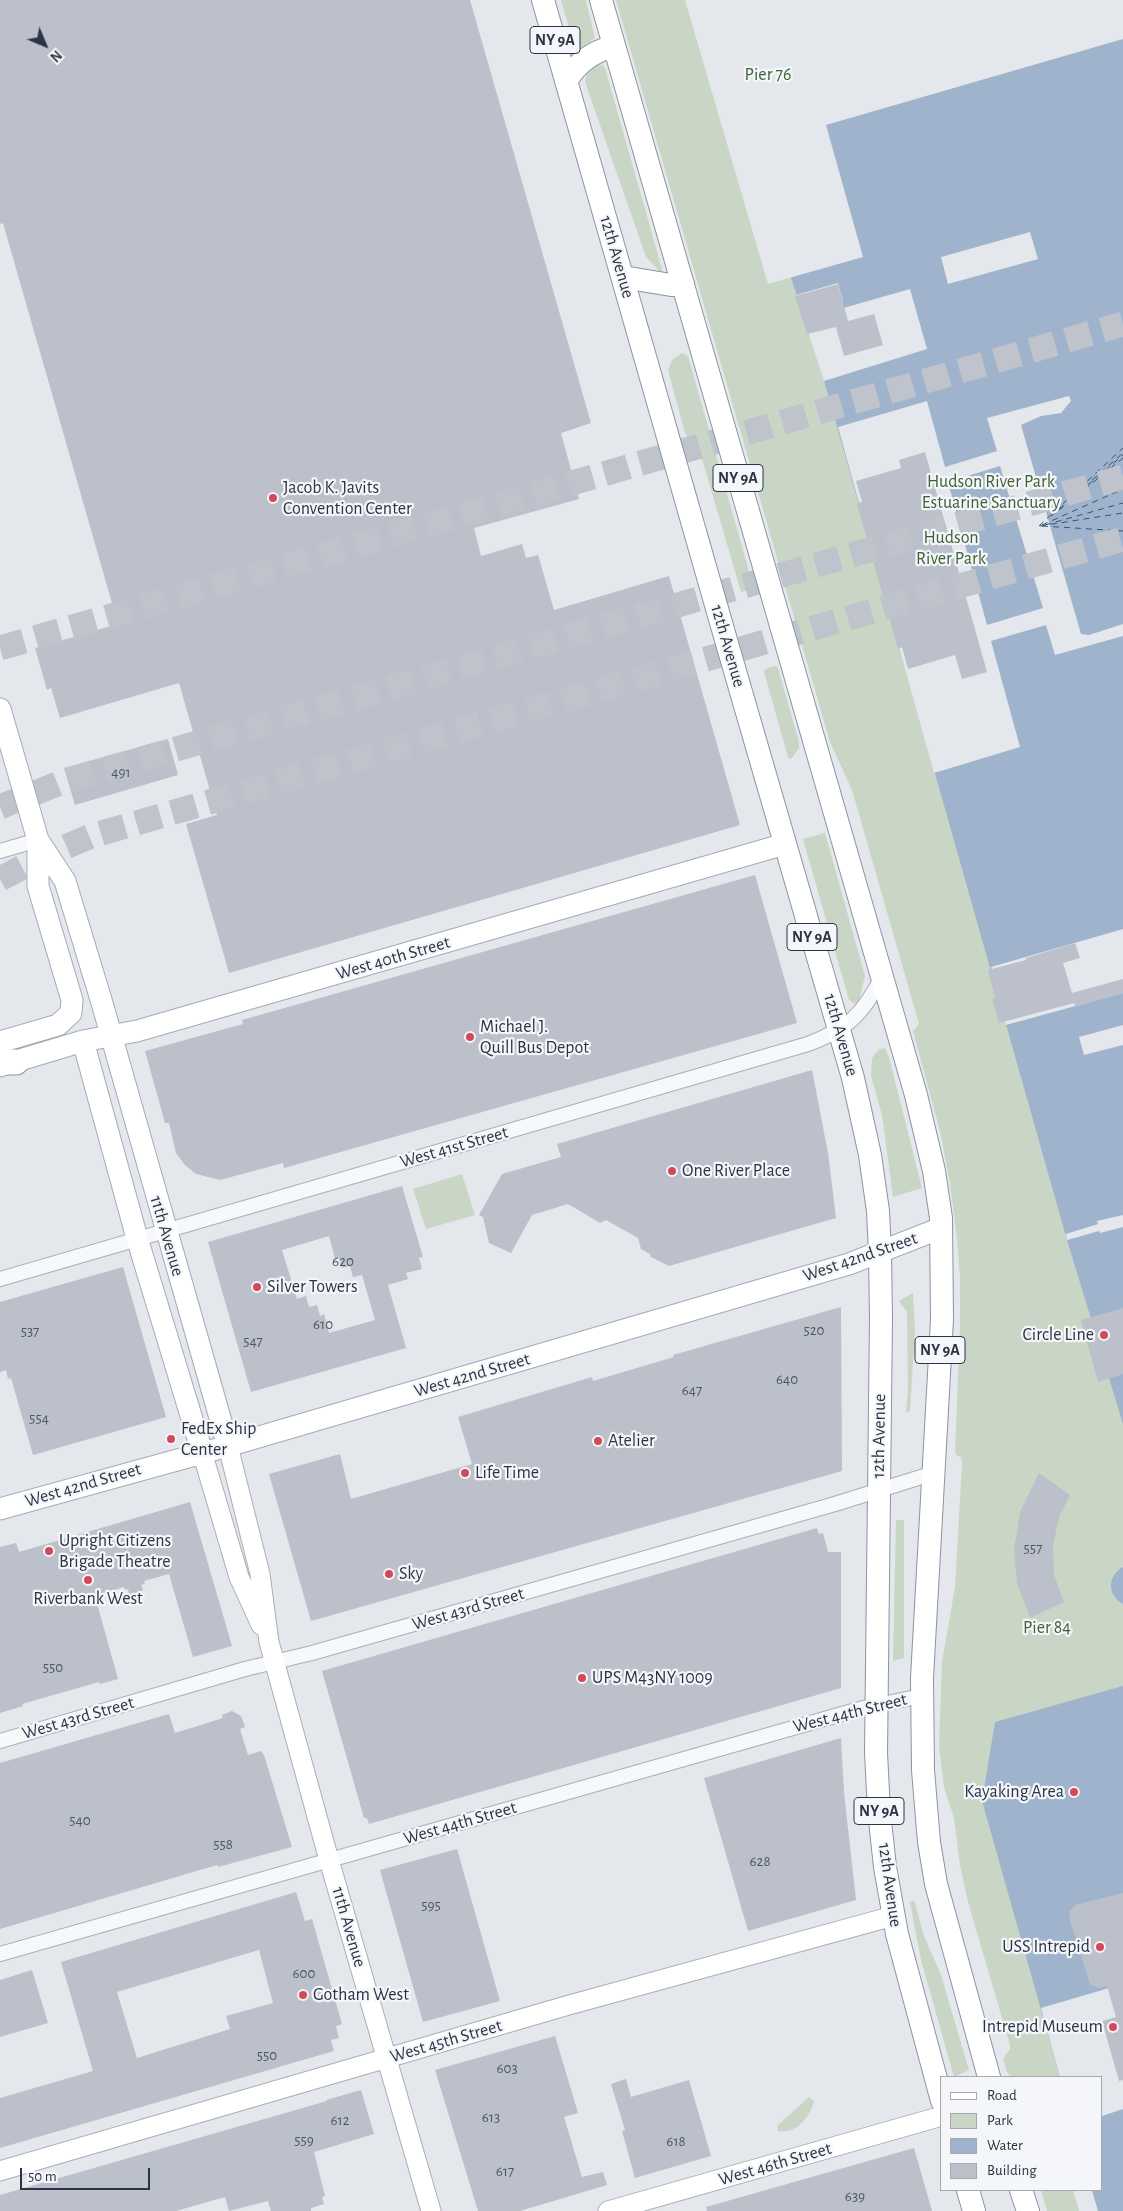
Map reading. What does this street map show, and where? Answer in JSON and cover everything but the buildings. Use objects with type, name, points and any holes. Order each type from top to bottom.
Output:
[{"type":"highway","name":"12th Avenue","points":[[543,0],[839,1029],[866,1132],[878,1211],[880,1253],[881,1318],[876,1705],[879,1804],[893,1916],[906,1974],[940,2094]]},
{"type":"highway","name":"NY 9A","points":[[600,0],[882,977],[923,1122],[938,1194],[941,1228],[942,1320],[922,1696],[923,1770],[929,1842],[936,1884],[989,2076]]},
{"type":"highway","points":[[566,81],[573,70],[584,59],[598,50],[614,46]]},
{"type":"highway","points":[[622,277],[671,285],[683,284]]},
{"type":"highway","points":[[968,2191],[974,2211]]},
{"type":"highway","points":[[1021,2191],[1028,2211]]},
{"type":"main road","name":"11th Avenue","points":[[0,709],[38,840],[38,886],[72,1000],[71,1013],[68,1018],[58,1024],[0,1042]]},
{"type":"main road","name":"11th Avenue","points":[[38,840],[65,881],[112,1037],[228,1446],[260,1574],[269,1642]]},
{"type":"main road","name":"West 40th Street","points":[[5,1063],[84,1041],[112,1037],[785,844]]},
{"type":"main road","name":"11th Avenue","points":[[84,1041],[137,1238],[239,1577],[269,1642],[275,1662],[329,1860],[431,2211]]},
{"type":"main road","name":"West 42nd Street","points":[[0,1509],[228,1446],[849,1264],[941,1228]]},
{"type":"main road","name":"West 45th Street","points":[[0,2171],[623,1990],[893,1916]]},
{"type":"main road","name":"West 46th Street","points":[[608,2211],[940,2117]]},
{"type":"street","points":[[0,851],[38,840]]},
{"type":"street","name":"West 41st Street","points":[[0,1279],[165,1229],[808,1044],[839,1029],[862,1012],[882,977]]},
{"type":"street","name":"West 43rd Street","points":[[3,1740],[236,1672],[379,1634],[934,1473]]},
{"type":"street","name":"West 44th Street","points":[[0,1954],[876,1705],[922,1696]]},
{"type":"green space","points":[[561,0],[586,0],[595,38],[578,49],[575,48]]},
{"type":"green space","name":"Hudson River Park","points":[[616,0],[1123,0],[791,278],[831,404],[1123,316],[1123,2211],[1098,2211],[1092,2191],[1103,2191],[1103,2076],[1010,2076],[1007,2072],[1003,2059],[1010,2049],[1010,2045],[968,1902],[960,1865],[954,1818],[944,1787],[939,1746],[942,1662],[955,1587],[962,1464],[961,1457],[957,1456],[955,1452],[960,1327],[960,1277],[957,1239],[950,1184],[940,1131],[913,1031],[919,1024],[852,790],[830,742]]},
{"type":"green space","points":[[595,64],[603,65],[605,68],[662,269],[661,273],[646,257],[585,82],[587,71]]},
{"type":"green space","points":[[682,353],[688,356],[754,589],[741,592],[703,462],[685,433],[668,370],[672,360]]},
{"type":"green space","points":[[775,666],[778,668],[799,742],[799,748],[791,759],[788,757],[764,672],[765,669]]},
{"type":"green space","points":[[825,833],[865,976],[859,1001],[855,1004],[849,1000],[803,839]]},
{"type":"green space","points":[[885,1048],[889,1057],[922,1188],[893,1197],[882,1115],[871,1076],[872,1058],[879,1049]]},
{"type":"green space","points":[[462,1174],[475,1215],[426,1229],[413,1189]]},
{"type":"green space","points":[[913,1293],[915,1331],[910,1411],[906,1413],[908,1390],[907,1312],[899,1301]]},
{"type":"green space","points":[[896,1520],[904,1520],[904,1658],[893,1661]]},
{"type":"green space","points":[[914,1900],[924,1936],[941,1975],[969,2070],[956,2076],[954,2076],[921,1960],[910,1902]]},
{"type":"green space","points":[[809,2097],[814,2101],[802,2123],[791,2130],[778,2131],[777,2126]]},
{"type":"green space","points":[[1041,2191],[1073,2191],[1079,2211],[1047,2211]]},
{"type":"water","points":[[688,0],[1123,0],[1123,1424],[1067,1240],[824,381],[791,278]]},
{"type":"water","points":[[1123,1567],[1123,1604],[1114,1596],[1111,1585],[1114,1575]]},
{"type":"water","points":[[1123,1686],[1123,2211],[1098,2211],[1092,2191],[1103,2191],[1103,2076],[1060,2076],[982,1801],[995,1722]]},
{"type":"pier","name":"Pier 76","points":[[685,0],[1123,0],[1123,39],[826,125],[863,257],[768,284]]},
{"type":"pier","points":[[1030,232],[1038,259],[948,284],[941,257]]},
{"type":"pier","points":[[838,283],[843,301],[817,308],[819,315],[910,289],[927,349],[824,381],[796,295]]},
{"type":"pier","points":[[1069,396],[1071,401],[1061,413],[1041,416],[1021,425],[1081,634],[1089,635],[1123,624],[1123,636],[1055,655],[1046,625],[991,641],[1020,747],[934,773],[838,427],[927,401],[945,467],[997,451],[987,418]],"holes":[[[1000,466],[1043,608],[987,625],[948,482]]]},
{"type":"pier","points":[[1123,929],[1123,993],[1006,1025],[991,967]]},
{"type":"pier","points":[[1123,1025],[1123,1045],[1084,1055],[1079,1037]]},
{"type":"pier","points":[[1123,1215],[1123,1227],[1100,1233],[1099,1231],[1067,1240],[1066,1234],[1098,1224],[1097,1221]]},
{"type":"pier","points":[[1123,1984],[1123,2109],[1103,2116],[1103,2076],[1060,2076],[1041,2008]]},
{"type":"ferry route","points":[[1039,526],[1123,448]]},
{"type":"ferry route","points":[[1059,509],[1123,453]]},
{"type":"ferry route","points":[[1080,492],[1123,455]]},
{"type":"ferry route","points":[[1059,510],[1123,458]]},
{"type":"ferry route","points":[[1042,525],[1123,489]]},
{"type":"ferry route","points":[[1045,525],[1123,503]]},
{"type":"ferry route","points":[[1051,516],[1058,511]]},
{"type":"ferry route","points":[[1040,526],[1123,513]]},
{"type":"ferry route","points":[[1042,526],[1123,531]]},
{"type":"tunnel","points":[[0,648],[1123,324]]},
{"type":"tunnel","points":[[0,807],[65,781],[1123,477]]},
{"type":"tunnel","points":[[0,879],[44,856],[91,836],[1123,539]]},
{"type":"place","name":"Jacob K. Javits Convention Center","points":[[273,498]]},
{"type":"place","name":"Michael J. Quill Bus Depot","points":[[470,1037]]},
{"type":"place","name":"One River Place","points":[[672,1171]]},
{"type":"place","name":"Silver Towers","points":[[257,1287]]},
{"type":"place","name":"Circle Line","points":[[1104,1335]]},
{"type":"place","name":"FedEx Ship Center","points":[[171,1439]]},
{"type":"place","name":"Atelier","points":[[598,1441]]},
{"type":"place","name":"Life Time","points":[[465,1473]]},
{"type":"place","name":"Upright Citizens Brigade Theatre","points":[[49,1551]]},
{"type":"place","name":"Sky","points":[[389,1574]]},
{"type":"place","name":"Riverbank West","points":[[88,1580]]},
{"type":"place","name":"UPS M43NY 1009","points":[[582,1678]]},
{"type":"place","name":"Kayaking Area","points":[[1074,1792]]},
{"type":"place","name":"USS Intrepid","points":[[1100,1947]]},
{"type":"place","name":"Gotham West","points":[[303,1995]]},
{"type":"place","name":"Intrepid Museum","points":[[1113,2027]]},
{"type":"park label","name":"Hudson River Park Estuarine Sanctuary","points":[[991,492]]},
{"type":"park label","name":"Pier 84","points":[[1047,1628]]}]
